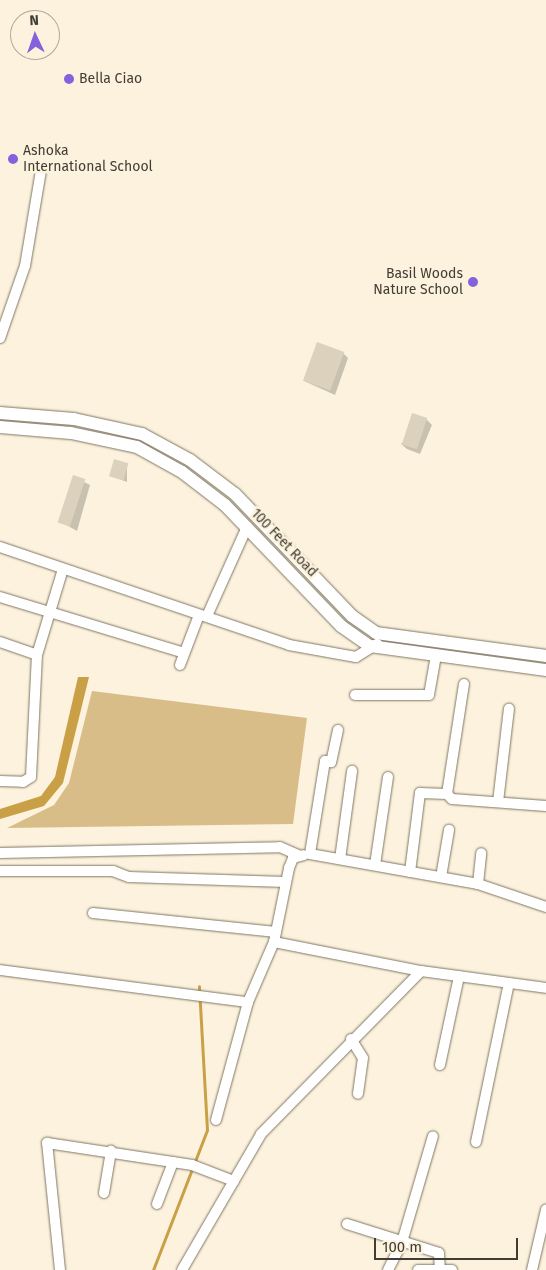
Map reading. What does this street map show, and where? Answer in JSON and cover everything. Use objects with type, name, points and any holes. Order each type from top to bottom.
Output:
[{"type":"main road","name":"100 Feet Road","points":[[0,413],[74,419],[142,434],[190,460],[235,494],[357,622],[383,635],[546,656]]},
{"type":"main road","name":"100 Feet Road","points":[[0,427],[72,433],[137,447],[182,472],[247,526],[341,626],[375,648],[546,670]]},
{"type":"street","points":[[0,338],[25,266],[41,170]]},
{"type":"street","points":[[180,665],[184,653],[247,526]]},
{"type":"street","points":[[0,547],[289,645],[356,657],[375,648],[383,635]]},
{"type":"street","points":[[0,781],[23,782],[31,776],[37,655],[63,569]]},
{"type":"street","points":[[0,596],[184,653]]},
{"type":"street","points":[[0,642],[37,655]]},
{"type":"street","points":[[355,695],[429,695],[436,656]]},
{"type":"street","points":[[447,794],[464,684]]},
{"type":"street","points":[[498,802],[509,709]]},
{"type":"street","points":[[310,854],[325,761],[331,762],[338,730]]},
{"type":"street","points":[[340,859],[352,771]]},
{"type":"street","points":[[375,865],[388,777]]},
{"type":"street","points":[[410,872],[420,792],[447,794],[452,799],[546,806]]},
{"type":"street","points":[[441,877],[449,830]]},
{"type":"street","points":[[0,853],[280,847],[298,855],[310,854],[478,884],[546,907]]},
{"type":"street","points":[[478,884],[481,853]]},
{"type":"street","points":[[216,1120],[248,1002],[275,937],[286,882],[298,855]]},
{"type":"street","points":[[0,871],[113,871],[129,877],[286,882]]},
{"type":"street","points":[[93,913],[275,937],[421,971],[546,988]]},
{"type":"street","points":[[0,970],[248,1002]]},
{"type":"street","points":[[182,1270],[261,1134],[351,1039],[421,971]]},
{"type":"street","points":[[440,1065],[459,976]]},
{"type":"street","points":[[476,1142],[509,983]]},
{"type":"street","points":[[351,1039],[363,1058],[358,1094]]},
{"type":"street","points":[[388,1270],[402,1242],[433,1136]]},
{"type":"street","points":[[60,1270],[46,1146],[65,1142],[173,1162],[234,1181]]},
{"type":"street","points":[[104,1193],[111,1151]]},
{"type":"street","points":[[157,1204],[173,1162]]},
{"type":"street","points":[[532,1270],[546,1210]]},
{"type":"street","points":[[347,1224],[439,1253],[441,1268]]},
{"type":"street","points":[[418,1270],[441,1268],[452,1270]]},
{"type":"shaded area","points":[[78,677],[89,677],[63,783],[44,806],[0,819],[0,809],[41,796],[55,777]]},
{"type":"shaded area","points":[[92,691],[307,718],[293,824],[7,828],[54,805],[69,783]]},
{"type":"building","points":[[317,342],[344,352],[330,390],[303,381]]},
{"type":"building","points":[[412,413],[427,418],[417,449],[402,444]]},
{"type":"building","points":[[114,459],[128,463],[123,480],[109,476]]},
{"type":"building","points":[[73,475],[85,479],[70,527],[58,523]]},
{"type":"waterway","points":[[153,1270],[207,1130],[199,986]]},
{"type":"place","name":"Bella Ciao","points":[[69,79]]},
{"type":"place","name":"Ashoka International School","points":[[13,159]]},
{"type":"place","name":"Basil Woods Nature School","points":[[473,282]]}]
